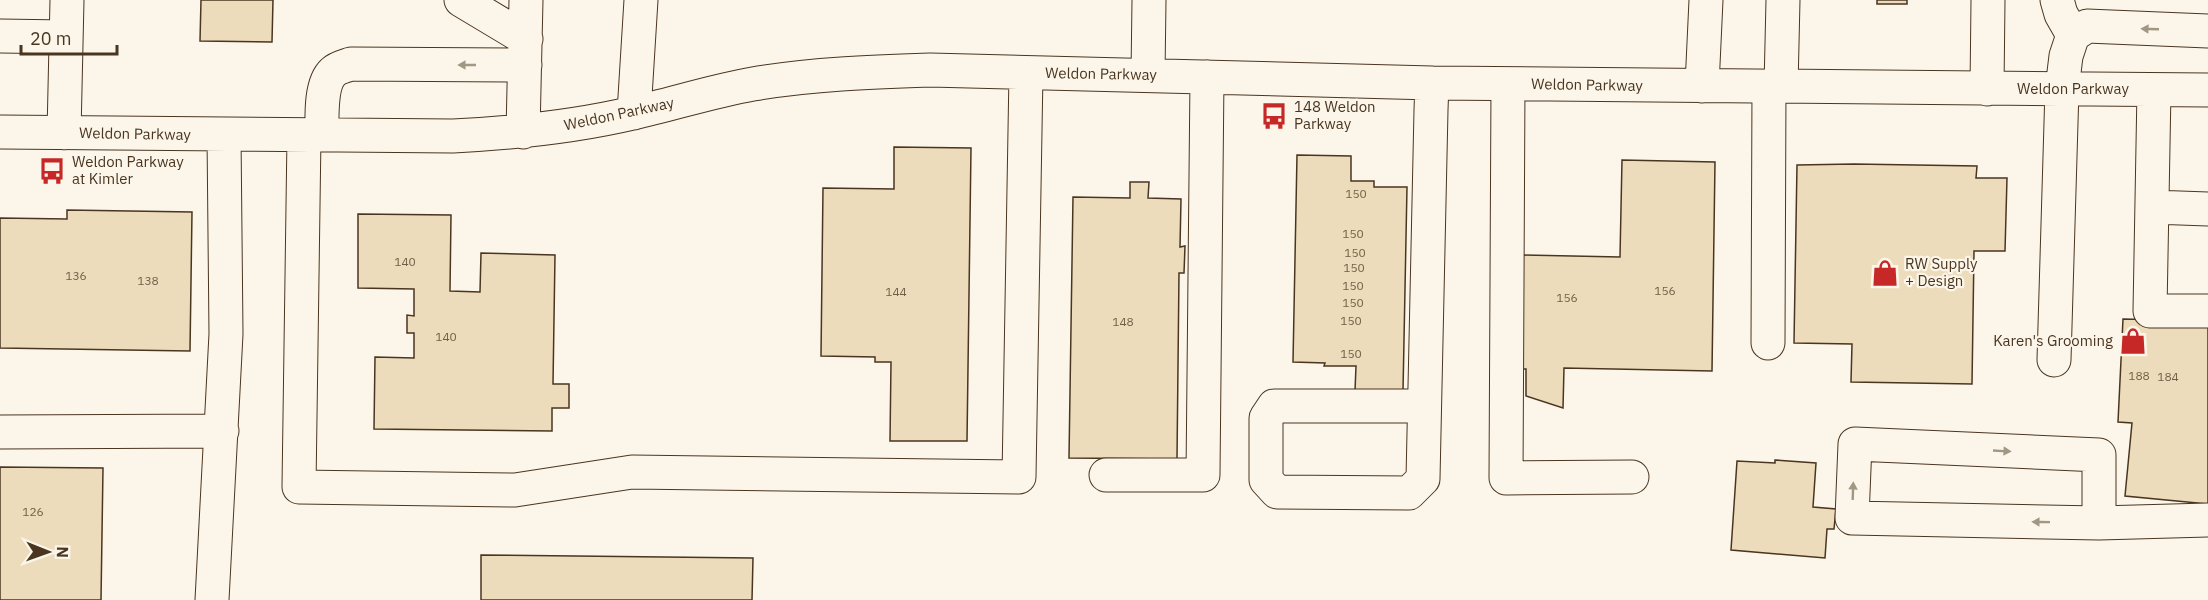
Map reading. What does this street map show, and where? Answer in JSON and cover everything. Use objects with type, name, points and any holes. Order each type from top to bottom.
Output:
[{"type":"street","points":[[64,133],[67,0]]},
{"type":"street","points":[[461,0],[526,52]]},
{"type":"street","points":[[523,132],[526,0]]},
{"type":"street","points":[[634,113],[641,0]]},
{"type":"street","points":[[1148,75],[1149,0]]},
{"type":"street","points":[[1702,86],[1706,0]]},
{"type":"street","points":[[1768,343],[1775,86],[1783,0]]},
{"type":"street","points":[[1987,88],[1988,0]]},
{"type":"street","points":[[2057,0],[2061,14],[2073,35]]},
{"type":"street","points":[[2054,360],[2062,89],[2066,56],[2073,35],[2087,26],[2208,31]]},
{"type":"street","points":[[0,36],[66,37]]},
{"type":"street","points":[[526,52],[351,64],[334,71],[327,81],[313,135],[298,487],[515,490],[632,472],[1019,477],[1026,73]]},
{"type":"street","name":"Weldon Parkway","points":[[0,132],[453,136],[523,132],[583,124],[752,84],[848,72],[930,70],[1432,83],[2208,90]]},
{"type":"street","points":[[1106,476],[1203,475],[1207,76]]},
{"type":"street","points":[[1424,406],[1274,406],[1266,418],[1266,480],[1277,492],[1409,493],[1423,479],[1432,83]]},
{"type":"street","points":[[1508,84],[1506,478],[1632,477]]},
{"type":"street","points":[[2154,90],[2150,311],[2208,311]]},
{"type":"street","points":[[212,600],[226,334],[224,135]]},
{"type":"street","points":[[2152,207],[2208,209]]},
{"type":"street","points":[[0,432],[222,430]]},
{"type":"street","points":[[2099,523],[2099,455],[1855,444],[1852,518],[2099,523],[2208,520]]},
{"type":"building","points":[[201,0],[273,0],[272,42],[200,41]]},
{"type":"building","points":[[1877,0],[1907,0],[1907,4],[1877,4]]},
{"type":"building","points":[[894,147],[971,148],[967,441],[890,441],[891,362],[875,362],[875,357],[821,356],[823,188],[894,189]]},
{"type":"building","points":[[1297,155],[1351,156],[1351,181],[1374,181],[1374,187],[1407,187],[1403,391],[1355,391],[1356,366],[1324,366],[1325,363],[1293,362]]},
{"type":"building","points":[[1622,160],[1715,162],[1712,371],[1564,368],[1563,408],[1526,396],[1526,369],[1516,369],[1518,255],[1620,257]]},
{"type":"building","points":[[1797,165],[1977,166],[1976,178],[2007,178],[2005,251],[1974,251],[1972,384],[1851,382],[1852,344],[1794,343]]},
{"type":"building","points":[[1130,182],[1149,182],[1148,198],[1181,199],[1180,247],[1185,246],[1184,273],[1179,273],[1177,459],[1069,458],[1073,197],[1130,198]]},
{"type":"building","points":[[67,210],[192,212],[190,351],[0,348],[0,218],[67,219]]},
{"type":"building","points":[[358,214],[451,215],[450,291],[480,292],[481,253],[555,255],[553,384],[569,384],[569,408],[552,408],[552,431],[374,429],[375,357],[414,358],[414,333],[407,333],[407,315],[414,316],[414,289],[358,288]]},
{"type":"building","points":[[2123,319],[2208,321],[2208,504],[2125,496],[2132,423],[2118,422]]},
{"type":"building","points":[[1775,460],[1816,463],[1813,507],[1836,509],[1834,529],[1827,529],[1825,558],[1731,550],[1737,461],[1775,463]]},
{"type":"building","points":[[0,467],[103,468],[101,600],[0,600]]},
{"type":"building","points":[[481,555],[753,558],[752,600],[481,600]]},
{"type":"place","name":"148 Weldon Parkway","points":[[1274,116]]},
{"type":"place","name":"Weldon Parkway at Kimler","points":[[52,171]]},
{"type":"place","name":"RW Supply + Design","points":[[1885,273]]},
{"type":"place","name":"Karen's Grooming","points":[[2133,341]]}]
